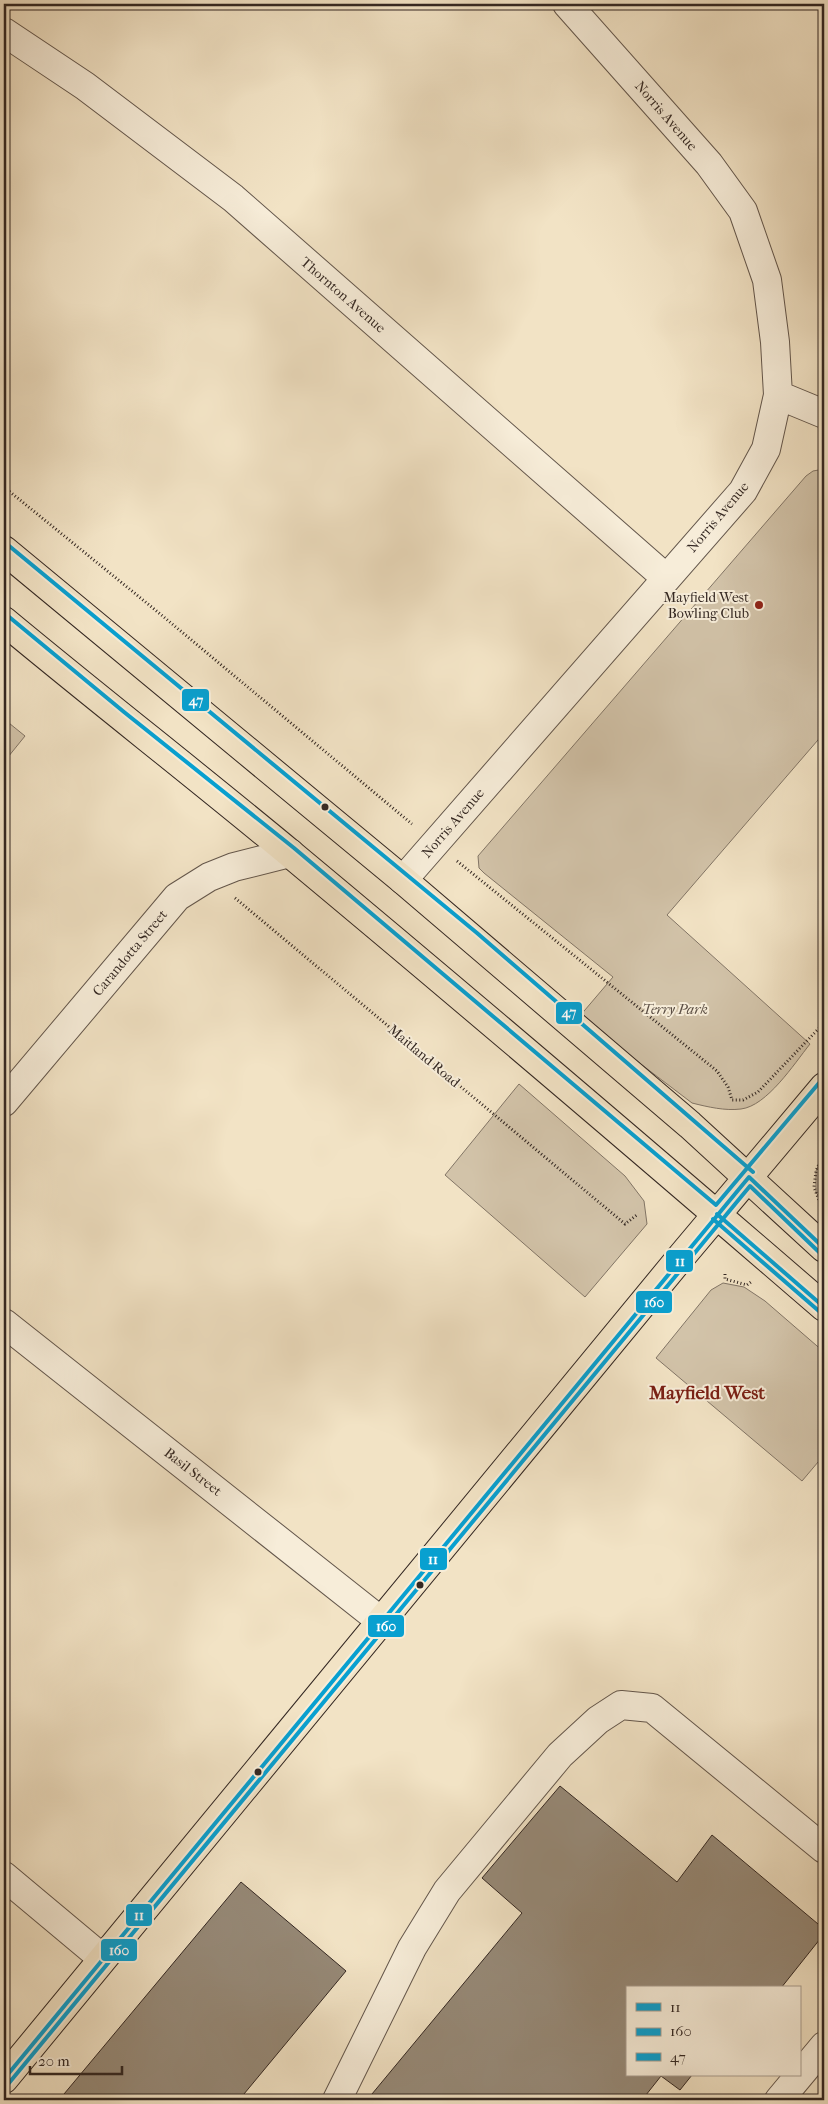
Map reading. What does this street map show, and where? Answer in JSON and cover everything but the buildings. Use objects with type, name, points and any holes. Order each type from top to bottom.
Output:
[{"type":"main road","points":[[4,550],[403,880],[690,1125],[749,1177],[824,1248]]},
{"type":"main road","points":[[4,621],[290,853],[717,1214],[824,1307]]},
{"type":"main road","points":[[4,2079],[717,1214],[824,1087]]},
{"type":"street","name":"Norris Avenue","points":[[403,880],[744,491],[766,449],[778,395],[775,342],[767,280],[743,211],[708,164],[567,4]]},
{"type":"street","name":"Thornton Avenue","points":[[4,32],[85,86],[233,198],[666,578]]},
{"type":"street","points":[[778,395],[824,414]]},
{"type":"street","name":"Carandotta Street","points":[[4,1102],[177,897],[209,877],[234,867],[290,853]]},
{"type":"street","name":"Basil Street","points":[[4,1323],[382,1622]]},
{"type":"street","points":[[337,2100],[412,1948],[447,1891],[560,1755],[598,1720],[621,1705],[652,1708],[824,1848]]},
{"type":"street","points":[[4,1876],[102,1958]]},
{"type":"street","points":[[800,2075],[824,2046]]},
{"type":"street","points":[[779,2100],[799,2076]]},
{"type":"path","points":[[4,487],[167,619],[416,827]]},
{"type":"path","points":[[453,858],[717,1071],[728,1087],[732,1100],[743,1100],[758,1092],[824,1023]]},
{"type":"path","name":"Maitland Road","points":[[209,877],[625,1224],[638,1214]]},
{"type":"path","points":[[821,1206],[814,1187],[816,1171],[824,1152]]},
{"type":"path","points":[[725,1274],[725,1279],[747,1285],[751,1282]]},
{"type":"green space","name":"Mayfield West Bowling Club","points":[[824,469],[824,733],[667,915],[810,1044],[779,1083],[751,1106],[741,1109],[710,1107],[692,1103],[579,1017],[613,977],[484,873],[479,868],[478,856],[806,476],[813,471]]},
{"type":"green space","points":[[4,719],[25,736],[4,762]]},
{"type":"green space","points":[[519,1084],[625,1176],[644,1201],[647,1224],[585,1297],[445,1175]]},
{"type":"green space","points":[[824,1152],[824,1201],[816,1193],[816,1171]]},
{"type":"green space","points":[[723,1283],[744,1287],[765,1301],[824,1352],[824,1455],[802,1481],[656,1358],[711,1290]]},
{"type":"transit line","name":"47","points":[[8,545],[477,933],[753,1172]]},
{"type":"transit line","name":"47","points":[[8,616],[294,848],[716,1205],[819,1083]]},
{"type":"transit line","name":"11","points":[[4,2079],[749,1177],[824,1248]]},
{"type":"transit line","name":"160","points":[[9,2083],[750,1186],[820,1253]]},
{"type":"transit line","name":"11","points":[[717,1214],[824,1307]]},
{"type":"transit line","name":"160","points":[[713,1219],[820,1312]]},
{"type":"place","name":"Mayfield West Bowling Club","points":[[759,605]]},
{"type":"district","name":"Mayfield West","points":[[707,1393]]},
{"type":"park label","name":"Terry Park","points":[[675,1009]]}]
